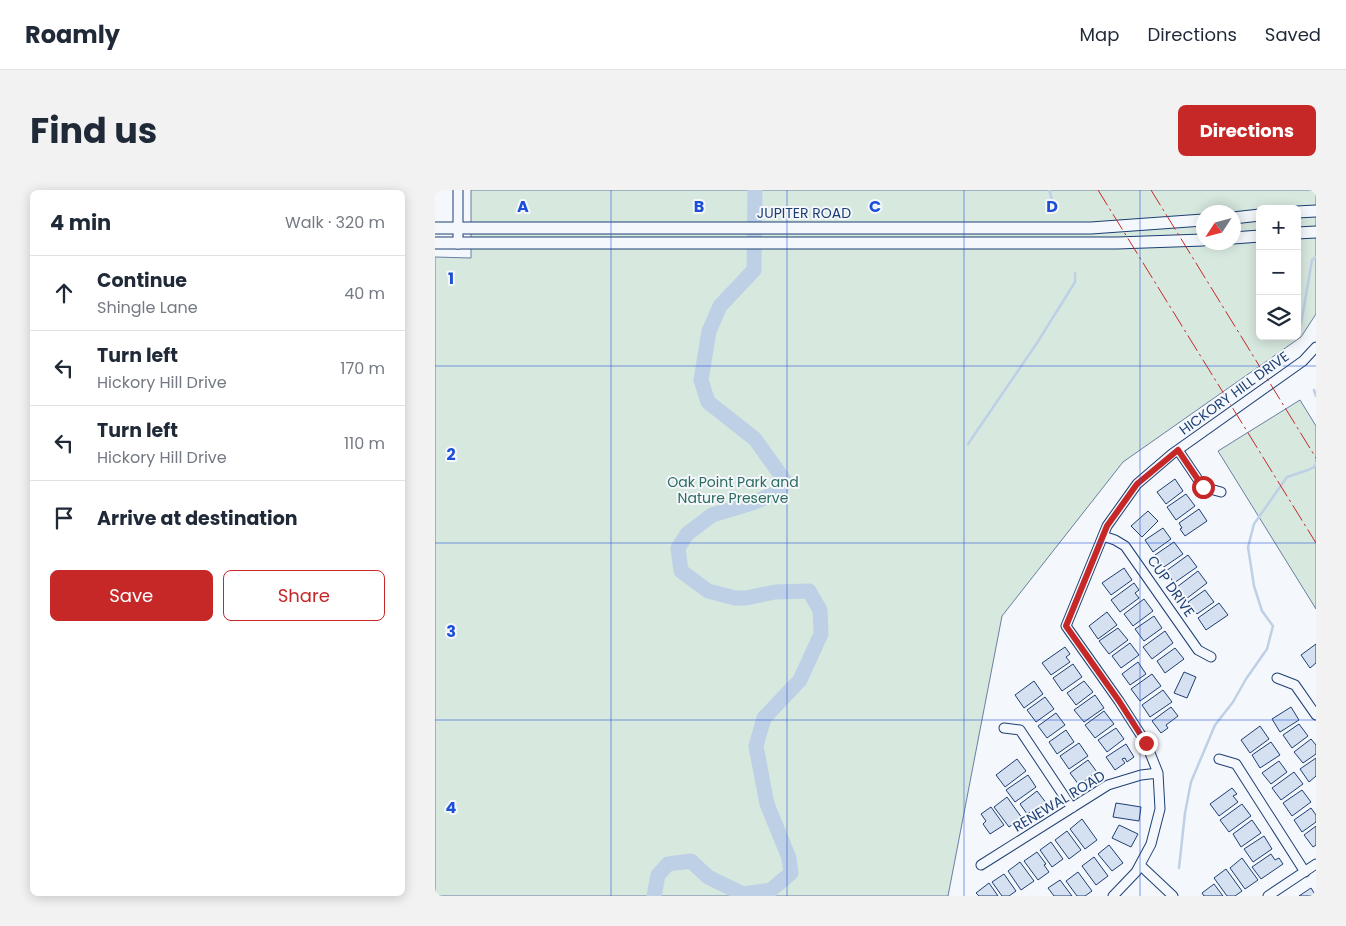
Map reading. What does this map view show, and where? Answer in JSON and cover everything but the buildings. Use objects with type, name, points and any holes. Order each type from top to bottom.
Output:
[{"type":"main road","points":[[1301,212],[1316,211]]},
{"type":"main road","points":[[1241,217],[1256,215]]},
{"type":"main road","name":"JUPITER ROAD","points":[[435,228],[1091,228],[1196,220]]},
{"type":"main road","points":[[1301,234],[1316,232]]},
{"type":"main road","points":[[1241,237],[1256,236]]},
{"type":"main road","points":[[435,243],[1117,243],[1196,240]]},
{"type":"street","points":[[458,190],[458,244]]},
{"type":"street","name":"HICKORY HILL DRIVE","points":[[1113,896],[1136,872],[1151,844],[1160,808],[1158,773],[1146,743],[1066,626],[1107,526],[1137,484],[1178,450],[1303,361],[1316,347]]},
{"type":"street","points":[[1178,450],[1203,487],[1221,492]]},
{"type":"street","name":"CUP DRIVE","points":[[1103,536],[1125,546],[1198,650],[1211,657]]},
{"type":"street","points":[[1277,678],[1295,685],[1316,715]]},
{"type":"street","points":[[1004,728],[1020,730],[1071,808]]},
{"type":"street","points":[[1219,759],[1236,764],[1305,872]]},
{"type":"street","name":"RENEWAL ROAD","points":[[981,865],[1108,785],[1141,775],[1158,773]]},
{"type":"street","points":[[1268,896],[1316,864]]},
{"type":"street","points":[[1140,865],[1173,896]]},
{"type":"green space","name":"Oak Point Park and Nature Preserve","points":[[471,190],[1316,190],[1316,314],[1301,337],[1301,205],[1256,205],[1256,340],[1297,340],[1123,462],[1002,616],[948,896],[435,896],[435,257],[471,258]]},
{"type":"green space","points":[[1300,400],[1316,426],[1316,609],[1218,451]]},
{"type":"waterway","points":[[654,896],[658,875],[668,864],[691,861],[708,877],[743,894],[771,890],[791,873],[789,858],[767,804],[756,746],[764,718],[800,680],[821,634],[820,610],[809,591],[775,592],[746,598],[735,598],[708,591],[681,571],[678,548],[687,534],[712,515],[752,503],[779,492],[785,481],[755,439],[708,402],[701,380],[709,331],[720,306],[754,270],[755,190]]},
{"type":"waterway","points":[[1049,190],[1054,206]]},
{"type":"waterway","points":[[1301,324],[1312,260],[1316,257]]},
{"type":"waterway","points":[[968,444],[1037,343],[1075,282],[1075,273]]},
{"type":"waterway","points":[[1314,390],[1316,396]]},
{"type":"waterway","points":[[1179,868],[1185,813],[1191,782],[1215,725],[1233,702],[1267,649],[1273,626],[1262,611],[1254,586],[1248,547],[1254,524],[1287,477],[1308,470],[1314,467],[1316,463]]},
{"type":"power","points":[[1098,190],[1316,543]]},
{"type":"power","points":[[1151,190],[1316,458]]},
{"type":"route","points":[[1146,743],[1066,626],[1107,526],[1137,484],[1178,450],[1203,487]]}]
